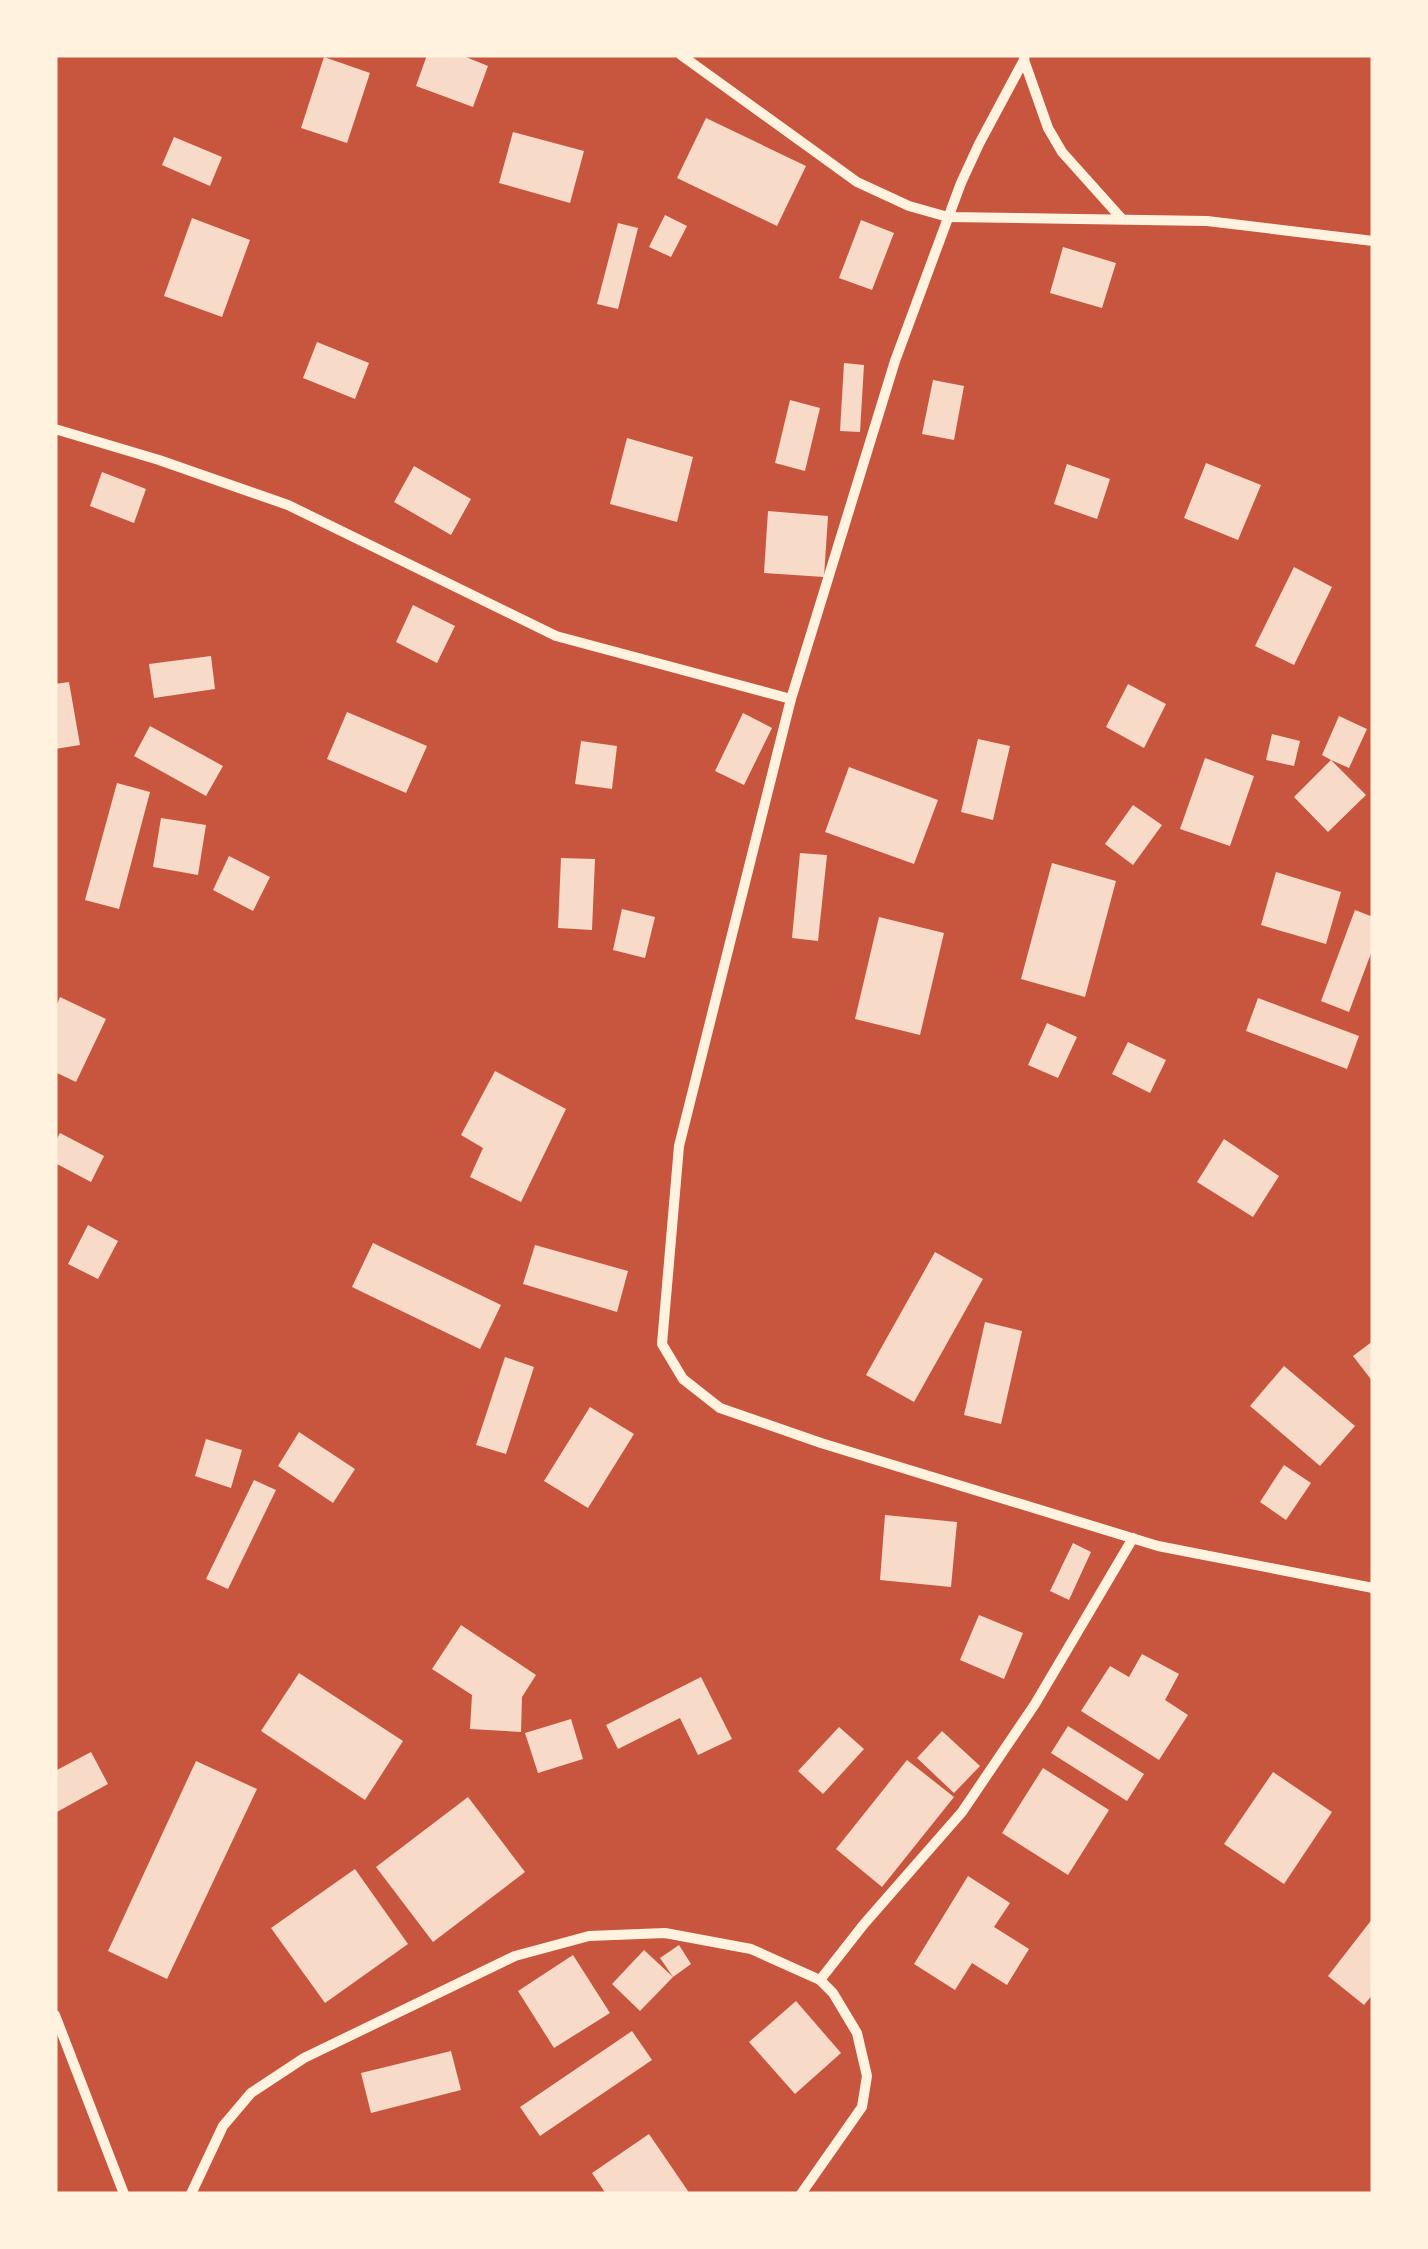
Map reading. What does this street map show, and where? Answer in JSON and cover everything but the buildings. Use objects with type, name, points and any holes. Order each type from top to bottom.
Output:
[{"type":"street","points":[[681,55],[857,182],[909,206],[948,217],[1208,220],[1373,241]]},
{"type":"street","points":[[1024,57],[979,144],[948,217],[895,361],[790,699],[678,1146],[662,1344],[683,1378],[720,1408],[821,1443],[1158,1546],[1373,1588]]},
{"type":"street","points":[[1024,57],[1048,128],[1062,152],[1122,220]]},
{"type":"street","points":[[55,429],[288,505],[556,636],[790,699]]},
{"type":"street","points":[[820,1980],[962,1812],[1035,1704],[1132,1538]]},
{"type":"street","points":[[191,2194],[223,2126],[251,2093],[304,2058],[514,1956],[589,1936],[665,1933],[751,1949],[820,1980],[833,1993],[857,2033],[867,2076],[862,2107],[801,2194]]},
{"type":"street","points":[[55,2015],[124,2194]]}]
